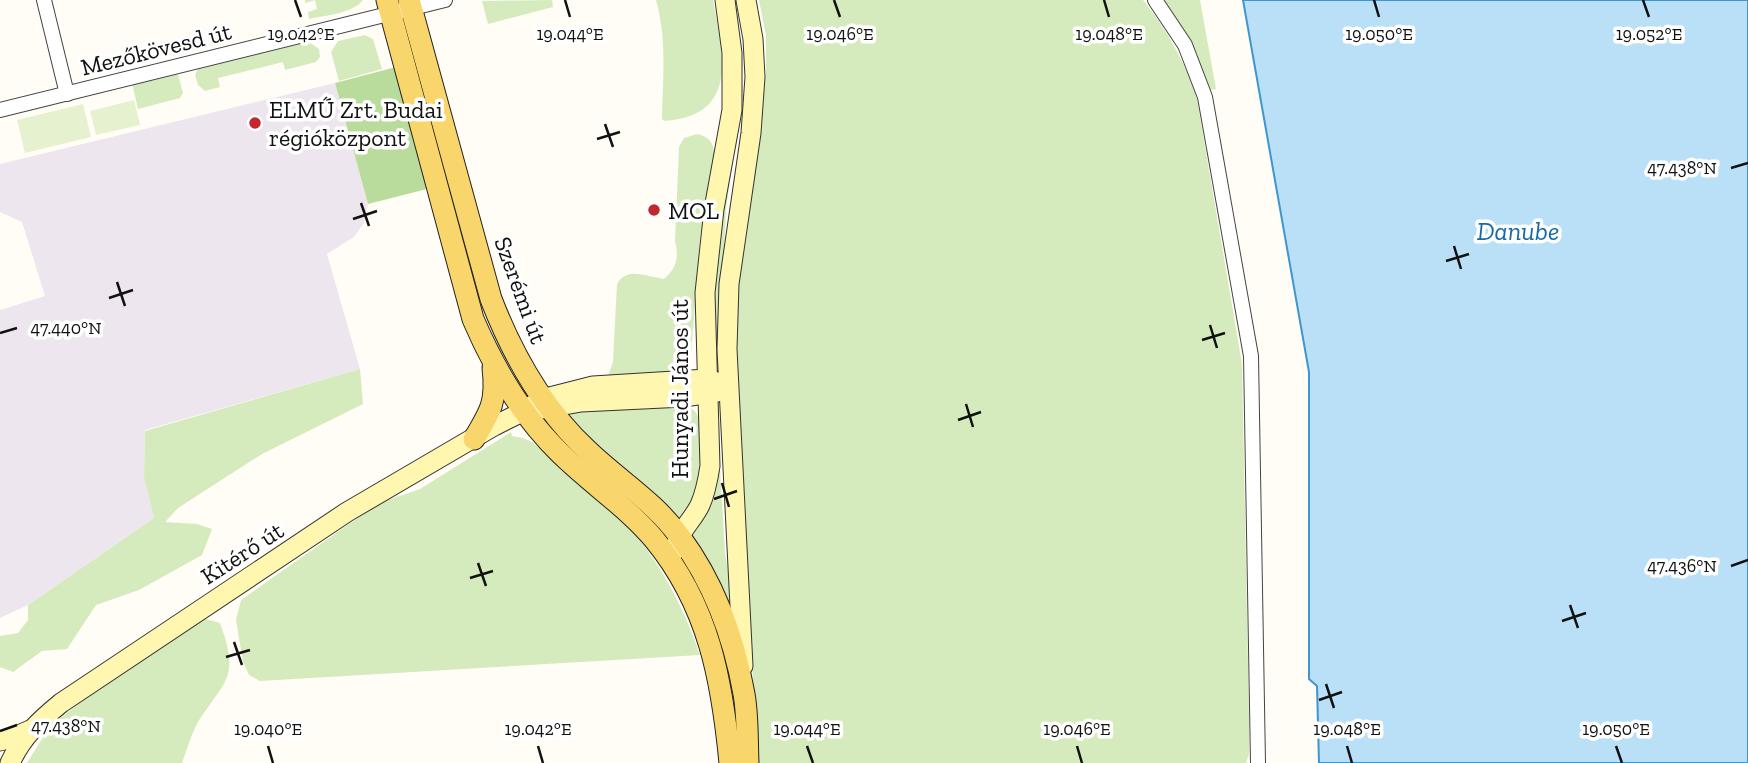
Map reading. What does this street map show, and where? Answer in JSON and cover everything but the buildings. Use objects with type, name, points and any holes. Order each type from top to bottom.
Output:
[{"type":"main road","name":"Hunyadi János út","points":[[676,572],[676,545],[700,505],[710,466],[705,337],[708,251],[732,110],[732,53],[725,0]]},
{"type":"main road","name":"Hunyadi János út","points":[[746,0],[753,39],[755,76],[751,133],[729,284],[727,385],[748,763]]},
{"type":"main road","name":"Szerémi út","points":[[410,4],[491,299],[513,351],[545,403],[589,453],[642,496],[679,536],[707,580],[721,611],[732,642],[744,695]]},
{"type":"main road","name":"Szerémi út","points":[[388,7],[473,319],[493,362],[524,411],[560,453],[628,512],[654,540],[676,572]]},
{"type":"main road","points":[[668,382],[692,365],[705,337]]},
{"type":"main road","points":[[474,439],[491,412],[494,401],[493,362]]},
{"type":"main road","name":"Kitérő út","points":[[9,763],[31,729],[61,703],[325,527],[524,411],[593,386],[668,382],[707,387]]},
{"type":"main road","name":"Kitérő út","points":[[545,403],[608,400],[727,385]]},
{"type":"main road","points":[[676,572],[699,615],[715,657],[722,686],[730,763]]},
{"type":"main road","points":[[0,741],[31,729]]},
{"type":"main road","points":[[0,759],[9,763]]},
{"type":"street","points":[[44,0],[67,94]]},
{"type":"street","name":"Mezőkövesd út","points":[[0,110],[388,7],[445,0]]},
{"type":"street","points":[[1155,0],[1177,30],[1205,97],[1251,356],[1258,763]]},
{"type":"shaded area","points":[[335,83],[368,204],[364,223],[354,237],[327,254],[360,369],[145,430],[144,478],[154,518],[28,605],[0,618],[0,310],[45,296],[22,222],[0,212],[0,164]]},
{"type":"green space","points":[[315,0],[363,0],[346,11],[309,19],[308,12],[317,9]]},
{"type":"green space","points":[[552,0],[553,7],[488,24],[482,1]]},
{"type":"green space","points":[[656,0],[713,0],[722,61],[721,79],[716,95],[706,107],[689,116],[665,121],[662,119],[663,44]]},
{"type":"green space","points":[[759,0],[1143,0],[1160,23],[1181,59],[1197,99],[1242,364],[1249,716],[1249,754],[1246,763],[757,763],[747,556],[743,528],[735,310],[758,150],[766,72],[766,36]]},
{"type":"green space","points":[[1162,0],[1200,0],[1216,89],[1210,90],[1190,43]]},
{"type":"green space","points":[[365,35],[373,39],[382,69],[339,81],[331,52],[338,41]]},
{"type":"green space","points":[[309,42],[319,49],[320,57],[316,62],[285,70],[283,62],[218,78],[220,87],[205,91],[198,85],[195,75],[199,66]]},
{"type":"green space","points":[[396,67],[431,188],[368,204],[335,83]]},
{"type":"green space","points":[[173,72],[178,74],[183,93],[180,98],[138,109],[132,83]]},
{"type":"green space","points":[[134,100],[140,125],[96,135],[90,111]]},
{"type":"green space","points":[[83,104],[91,137],[25,153],[17,120]]},
{"type":"green space","points":[[697,134],[710,140],[714,153],[700,238],[691,355],[687,364],[677,373],[607,379],[613,362],[617,284],[626,275],[632,274],[664,279],[674,266],[677,257],[675,241],[679,147],[684,138]]},
{"type":"green space","points":[[735,147],[726,208],[719,368],[715,377],[717,263]]},
{"type":"green space","points":[[360,369],[363,404],[262,454],[178,508],[165,522],[197,524],[212,529],[202,555],[139,590],[96,605],[67,649],[42,651],[13,672],[0,667],[0,636],[18,633],[28,620],[28,605],[154,518],[144,478],[145,431]]},
{"type":"green space","points":[[716,403],[725,552],[735,619],[689,535]]},
{"type":"green space","points":[[680,405],[690,408],[698,416],[703,445],[697,491],[679,523],[603,456],[568,415],[570,412]]},
{"type":"green space","points":[[511,432],[512,436],[535,444],[563,472],[622,520],[635,535],[668,583],[700,655],[260,681],[249,675],[243,662],[236,620],[241,600],[379,503],[420,489]]},
{"type":"green space","points":[[206,619],[220,623],[226,641],[229,667],[223,686],[198,722],[182,763],[27,763],[50,726],[108,681],[190,625]]},
{"type":"water","name":"Danube","points":[[1243,0],[1748,0],[1748,763],[1319,763],[1317,686],[1309,679],[1309,372]]},
{"type":"place","name":"ELMŰ Zrt. Budai régióközpont","points":[[255,123]]},
{"type":"place","name":"MOL","points":[[654,210]]}]
